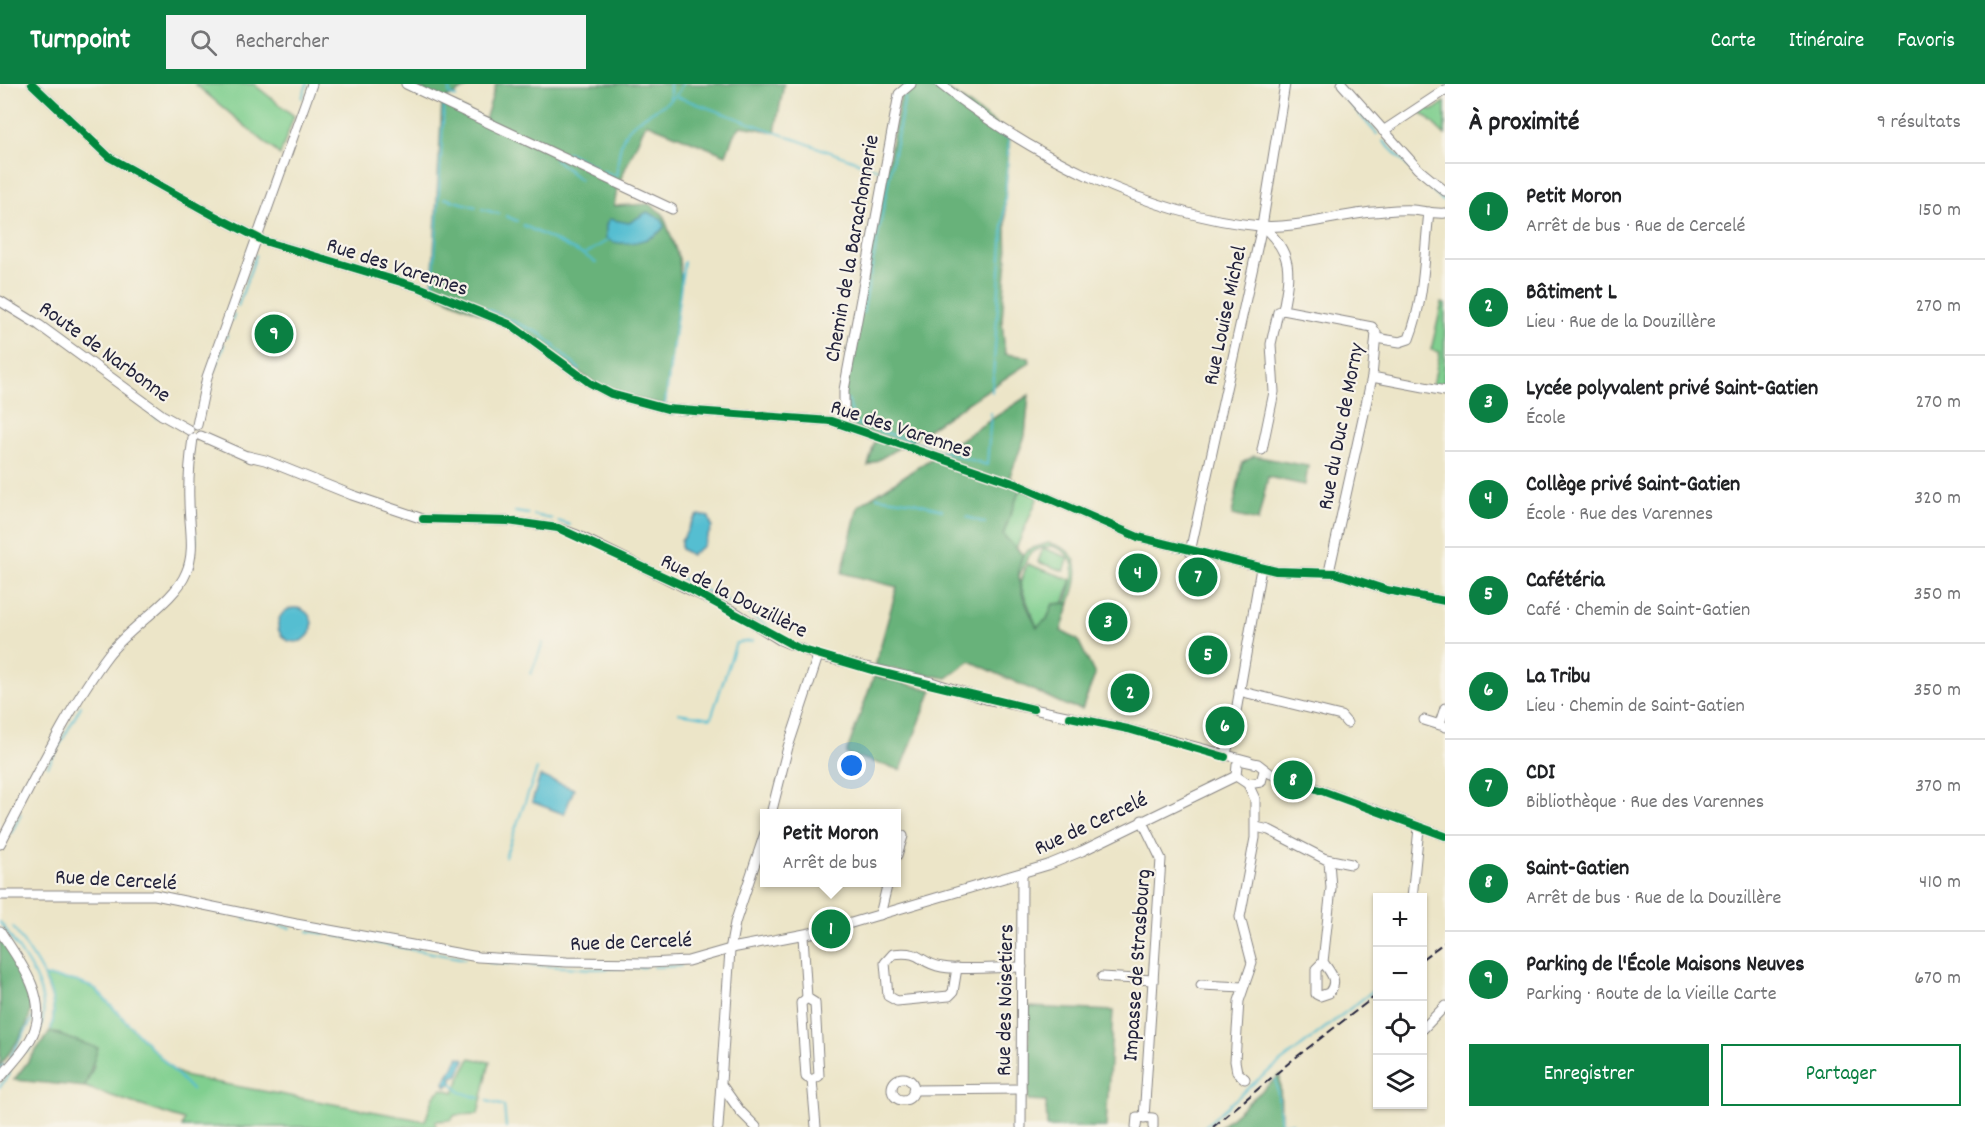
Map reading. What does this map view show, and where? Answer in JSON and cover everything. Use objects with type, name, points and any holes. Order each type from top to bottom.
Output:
[{"type":"street","name":"Rue des Varennes","points":[[32,84],[109,157],[257,238],[421,288],[477,310],[522,332],[590,383],[620,398],[667,409],[801,417],[844,425],[1016,484],[1138,537],[1190,552],[1261,568],[1289,573],[1329,572],[1387,590],[1445,601]]},
{"type":"street","points":[[0,844],[79,700],[105,660],[129,630],[174,593],[187,573],[191,555],[189,501],[195,432],[203,390],[312,84]]},
{"type":"street","points":[[406,84],[672,209]]},
{"type":"street","name":"Chemin de la Barachonnerie","points":[[844,425],[844,390],[888,145],[899,94],[911,84]]},
{"type":"street","points":[[940,84],[970,108],[1019,139],[1125,192],[1202,217],[1262,226],[1370,212],[1411,210],[1445,213]]},
{"type":"street","name":"Rue Louise Michel","points":[[1190,552],[1262,226],[1285,84]]},
{"type":"street","points":[[1342,84],[1418,169],[1445,191]]},
{"type":"street","points":[[1383,131],[1445,90]]},
{"type":"street","points":[[1376,338],[1400,342],[1409,339],[1426,265],[1425,250],[1429,212]]},
{"type":"street","points":[[1262,226],[1283,251],[1290,270],[1283,310],[1278,312],[1271,344],[1274,392],[1262,450]]},
{"type":"street","name":"Route de Narbonne","points":[[0,301],[70,346],[162,415],[195,432]]},
{"type":"street","name":"Rue du Duc de Morny","points":[[1283,310],[1372,327],[1376,338],[1372,377],[1329,572]]},
{"type":"street","points":[[1372,377],[1445,391]]},
{"type":"street","name":"Rue de la Douzillère","points":[[195,432],[248,456],[423,519],[508,521],[565,530],[686,587],[735,612],[780,640],[818,656],[931,682],[986,699],[1128,729],[1225,757],[1249,761]]},
{"type":"street","points":[[1225,757],[1230,741],[1261,568]]},
{"type":"street","points":[[772,809],[791,737],[818,656]]},
{"type":"street","points":[[1239,691],[1341,716],[1347,723]]},
{"type":"street","points":[[1424,720],[1443,726],[1445,708]]},
{"type":"street","name":"Rue de la Douzillère","points":[[1225,757],[1237,765]]},
{"type":"street","points":[[1255,800],[1248,784],[1236,776],[1237,765],[1249,761],[1260,766],[1264,771],[1445,836]]},
{"type":"street","points":[[1245,1079],[1237,1072],[1235,1060],[1239,1001],[1249,977],[1252,959],[1240,915],[1253,859],[1256,827],[1255,800],[1264,771]]},
{"type":"street","name":"Rue de Cercelé","points":[[0,895],[155,895],[478,957],[567,962],[688,961],[730,950],[803,936],[1023,873],[1074,855],[1236,776]]},
{"type":"street","points":[[1248,784],[1281,776]]},
{"type":"street","name":"Impasse de Strasbourg","points":[[1142,820],[1161,859],[1144,1118]]},
{"type":"street","points":[[1256,827],[1269,830],[1326,859],[1351,864]]},
{"type":"street","points":[[1412,893],[1419,828]]},
{"type":"street","points":[[718,1127],[723,1087],[730,950],[735,923],[760,848]]},
{"type":"street","points":[[1323,962],[1331,888],[1330,864],[1326,859]]},
{"type":"street","name":"Rue des Noisetiers","points":[[1021,1127],[1023,873]]},
{"type":"street","points":[[880,915],[887,887]]},
{"type":"street","points":[[0,931],[33,987],[38,1018],[30,1039],[0,1078]]},
{"type":"street","points":[[803,936],[807,998],[801,1003],[806,1077],[812,1080],[816,1127]]},
{"type":"street","points":[[957,968],[953,992],[949,996],[897,1001],[888,996],[885,965],[891,955],[915,953],[933,965],[957,968],[1023,967]]},
{"type":"street","points":[[1102,977],[1153,981]]},
{"type":"street","points":[[1201,985],[1243,987]]},
{"type":"street","points":[[1427,1025],[1445,1006]]},
{"type":"street","points":[[723,1087],[740,1111],[756,1127]]},
{"type":"street","points":[[913,1090],[1021,1089]]},
{"type":"street","points":[[1136,1127],[1137,1117],[1153,1118],[1153,1127]]},
{"type":"green space","points":[[195,84],[256,84],[294,116],[280,155]]},
{"type":"green space","points":[[413,84],[474,84],[443,100],[485,120],[496,84],[784,84],[775,132],[741,126],[734,134],[726,155],[646,123],[618,185],[614,206],[649,204],[663,214],[679,259],[681,283],[665,405],[611,394],[522,332],[432,292],[442,101]]},
{"type":"green space","points":[[918,84],[940,84],[1010,134],[1005,200],[1007,258],[1002,320],[1005,354],[1029,357],[1030,362],[912,440],[868,466],[876,436],[853,428],[846,414],[844,390],[901,94]]},
{"type":"green space","points":[[1445,102],[1445,135],[1421,112],[1428,106],[1432,111]]},
{"type":"green space","points":[[1442,303],[1445,304],[1444,387],[1433,384],[1440,352],[1431,350]]},
{"type":"green space","points":[[1029,395],[1025,436],[1010,476],[1020,489],[1003,535],[1023,555],[1019,573],[1020,582],[1025,601],[1037,627],[1047,619],[1053,604],[1070,603],[1061,631],[1078,640],[1095,675],[1082,709],[1065,705],[970,661],[947,678],[875,666],[897,587],[842,573],[858,506]]},
{"type":"green space","points":[[1254,456],[1308,466],[1305,485],[1268,477],[1258,521],[1232,515],[1242,463]]},
{"type":"green space","points":[[1020,489],[1038,497],[1016,549],[1003,535]]},
{"type":"green space","points":[[1048,543],[1062,548],[1071,555],[1076,564],[1076,574],[1075,586],[1049,660],[1036,672],[1022,676],[1008,674],[997,666],[993,655],[992,638],[1023,555],[1030,549]],"holes":[[[1052,546],[1068,555],[1073,569],[1073,577],[1066,602],[1064,601],[1072,580],[1027,564],[1020,584],[1037,627],[1047,619],[1053,604],[1066,603],[1042,663],[1019,671],[1005,666],[996,654],[995,645],[1027,558],[1033,551],[1041,548]]]},
{"type":"green space","points":[[1043,548],[1069,558],[1064,571],[1038,562]]},
{"type":"green space","points":[[874,676],[932,690],[901,770],[846,754]]},
{"type":"green space","points":[[0,937],[23,976],[31,1008],[24,1031],[0,1066]]},
{"type":"green space","points":[[43,976],[75,981],[94,988],[173,1070],[187,1077],[425,1121],[434,1096],[442,1089],[454,1092],[470,1058],[490,1062],[478,1114],[455,1115],[451,1120],[435,1121],[436,1127],[182,1127],[184,1120],[85,1087],[94,1066],[60,1034],[50,1032],[53,1017],[52,1003]]},
{"type":"green space","points":[[1029,1007],[1113,1011],[1106,1127],[1047,1127],[1046,1102],[1028,1101]]},
{"type":"green space","points":[[50,1032],[98,1048],[85,1087],[14,1080]]},
{"type":"green space","points":[[1280,1075],[1281,1124],[1220,1127]]},
{"type":"water","points":[[647,212],[662,219],[664,227],[653,236],[628,243],[606,238],[606,225],[609,219],[629,223]]},
{"type":"water","points":[[699,515],[709,517],[712,527],[703,546],[691,555],[681,549],[681,541],[693,520]]},
{"type":"water","points":[[295,608],[307,613],[312,625],[307,637],[295,642],[283,637],[278,625],[283,613]]},
{"type":"water","points":[[540,776],[574,789],[564,814],[532,802]]},
{"type":"water","points":[[459,1057],[465,1059],[459,1075],[452,1077],[452,1083],[446,1087],[444,1083]]},
{"type":"waterway","points":[[302,98],[307,84]]},
{"type":"waterway","points":[[451,84],[449,94],[456,97]]},
{"type":"waterway","points":[[670,84],[670,99]]},
{"type":"waterway","points":[[603,171],[616,176],[621,146],[628,130],[641,118],[673,98],[682,84]]},
{"type":"waterway","points":[[1333,84],[1377,134]]},
{"type":"waterway","points":[[49,91],[57,100]]},
{"type":"waterway","points":[[941,91],[979,121]]},
{"type":"waterway","points":[[863,313],[905,96]]},
{"type":"waterway","points":[[678,97],[880,170]]},
{"type":"waterway","points":[[433,288],[444,105]]},
{"type":"waterway","points":[[983,124],[1009,139],[992,392]]},
{"type":"waterway","points":[[1383,141],[1443,201]]},
{"type":"waterway","points":[[567,152],[596,167]]},
{"type":"waterway","points":[[554,158],[580,180]]},
{"type":"waterway","points":[[444,198],[476,207]]},
{"type":"waterway","points":[[482,209],[499,214]]},
{"type":"waterway","points":[[506,216],[517,221]]},
{"type":"waterway","points":[[523,225],[584,255],[608,240]]},
{"type":"waterway","points":[[278,240],[301,247]]},
{"type":"waterway","points":[[238,306],[256,255]]},
{"type":"waterway","points":[[586,256],[596,263]]},
{"type":"waterway","points":[[665,405],[684,262]]},
{"type":"waterway","points":[[386,273],[394,275]]},
{"type":"waterway","points":[[433,288],[473,303]]},
{"type":"waterway","points":[[480,306],[541,334],[580,370]]},
{"type":"waterway","points":[[232,320],[234,314]]},
{"type":"waterway","points":[[215,370],[224,344]]},
{"type":"waterway","points":[[848,400],[855,423],[987,465],[991,413]]},
{"type":"waterway","points":[[149,411],[158,418]]},
{"type":"waterway","points":[[877,497],[914,502],[942,510]]},
{"type":"waterway","points":[[194,507],[194,519]]},
{"type":"waterway","points":[[515,512],[528,514]]},
{"type":"waterway","points":[[534,515],[552,519]]},
{"type":"waterway","points":[[967,517],[985,523]]},
{"type":"waterway","points":[[558,521],[570,525]]},
{"type":"waterway","points":[[195,534],[196,543]]},
{"type":"waterway","points":[[681,578],[743,610],[769,628]]},
{"type":"waterway","points":[[678,713],[711,718],[736,643],[753,641]]},
{"type":"waterway","points":[[531,674],[543,643]]},
{"type":"waterway","points":[[48,766],[81,706]]},
{"type":"waterway","points":[[505,857],[537,769]]},
{"type":"waterway","points":[[11,833],[21,814]]},
{"type":"waterway","points":[[244,918],[291,928]]},
{"type":"waterway","points":[[0,922],[31,969],[43,1001],[43,1018],[38,1035],[27,1052]]},
{"type":"waterway","points":[[13,927],[36,962],[49,988],[54,1015],[51,1029]]},
{"type":"waterway","points":[[308,931],[326,934]]},
{"type":"waterway","points":[[333,935],[465,959]]},
{"type":"waterway","points":[[488,962],[509,964]]},
{"type":"waterway","points":[[520,964],[593,969],[645,967]]},
{"type":"waterway","points":[[654,967],[681,966]]},
{"type":"waterway","points":[[21,972],[33,1006]]},
{"type":"waterway","points":[[43,976],[75,981],[94,988],[192,1090]]},
{"type":"waterway","points":[[1204,1127],[1255,1082],[1373,991]]},
{"type":"waterway","points":[[10,1058],[33,1018]]},
{"type":"waterway","points":[[0,1069],[4,1065]]},
{"type":"waterway","points":[[0,1087],[10,1073]]},
{"type":"waterway","points":[[1276,1079],[1281,1124],[1292,1123]]},
{"type":"waterway","points":[[452,1083],[460,1092],[479,1098]]},
{"type":"waterway","points":[[487,1101],[504,1106],[506,1127]]},
{"type":"railway","points":[[1427,955],[1445,942]]},
{"type":"railway","points":[[1213,1127],[1290,1062],[1373,998]]},
{"type":"cycle path","points":[[32,84],[109,157],[213,215],[264,241],[421,288],[509,324],[590,383],[611,394],[667,409],[831,421],[1016,484],[1138,537],[1276,571],[1335,573],[1387,590],[1445,601]]},
{"type":"cycle path","points":[[423,519],[508,521],[558,528],[686,587],[800,649],[875,671],[1033,709]]},
{"type":"cycle path","points":[[1070,717],[1128,729],[1225,757]]},
{"type":"cycle path","points":[[1281,776],[1445,836]]},
{"type":"place","name":"Parking de l'École Maisons Neuves","points":[[274,334]]},
{"type":"place","name":"Collège privé Saint-Gatien","points":[[1138,573]]},
{"type":"place","name":"CDI","points":[[1198,577]]},
{"type":"place","name":"Lycée polyvalent privé Saint-Gatien","points":[[1108,622]]},
{"type":"place","name":"Cafétéria","points":[[1208,655]]},
{"type":"place","name":"Bâtiment L","points":[[1130,693]]},
{"type":"place","name":"La Tribu","points":[[1225,726]]},
{"type":"place","name":"Saint-Gatien","points":[[1293,780]]},
{"type":"place","name":"Petit Moron","points":[[831,929]]}]
